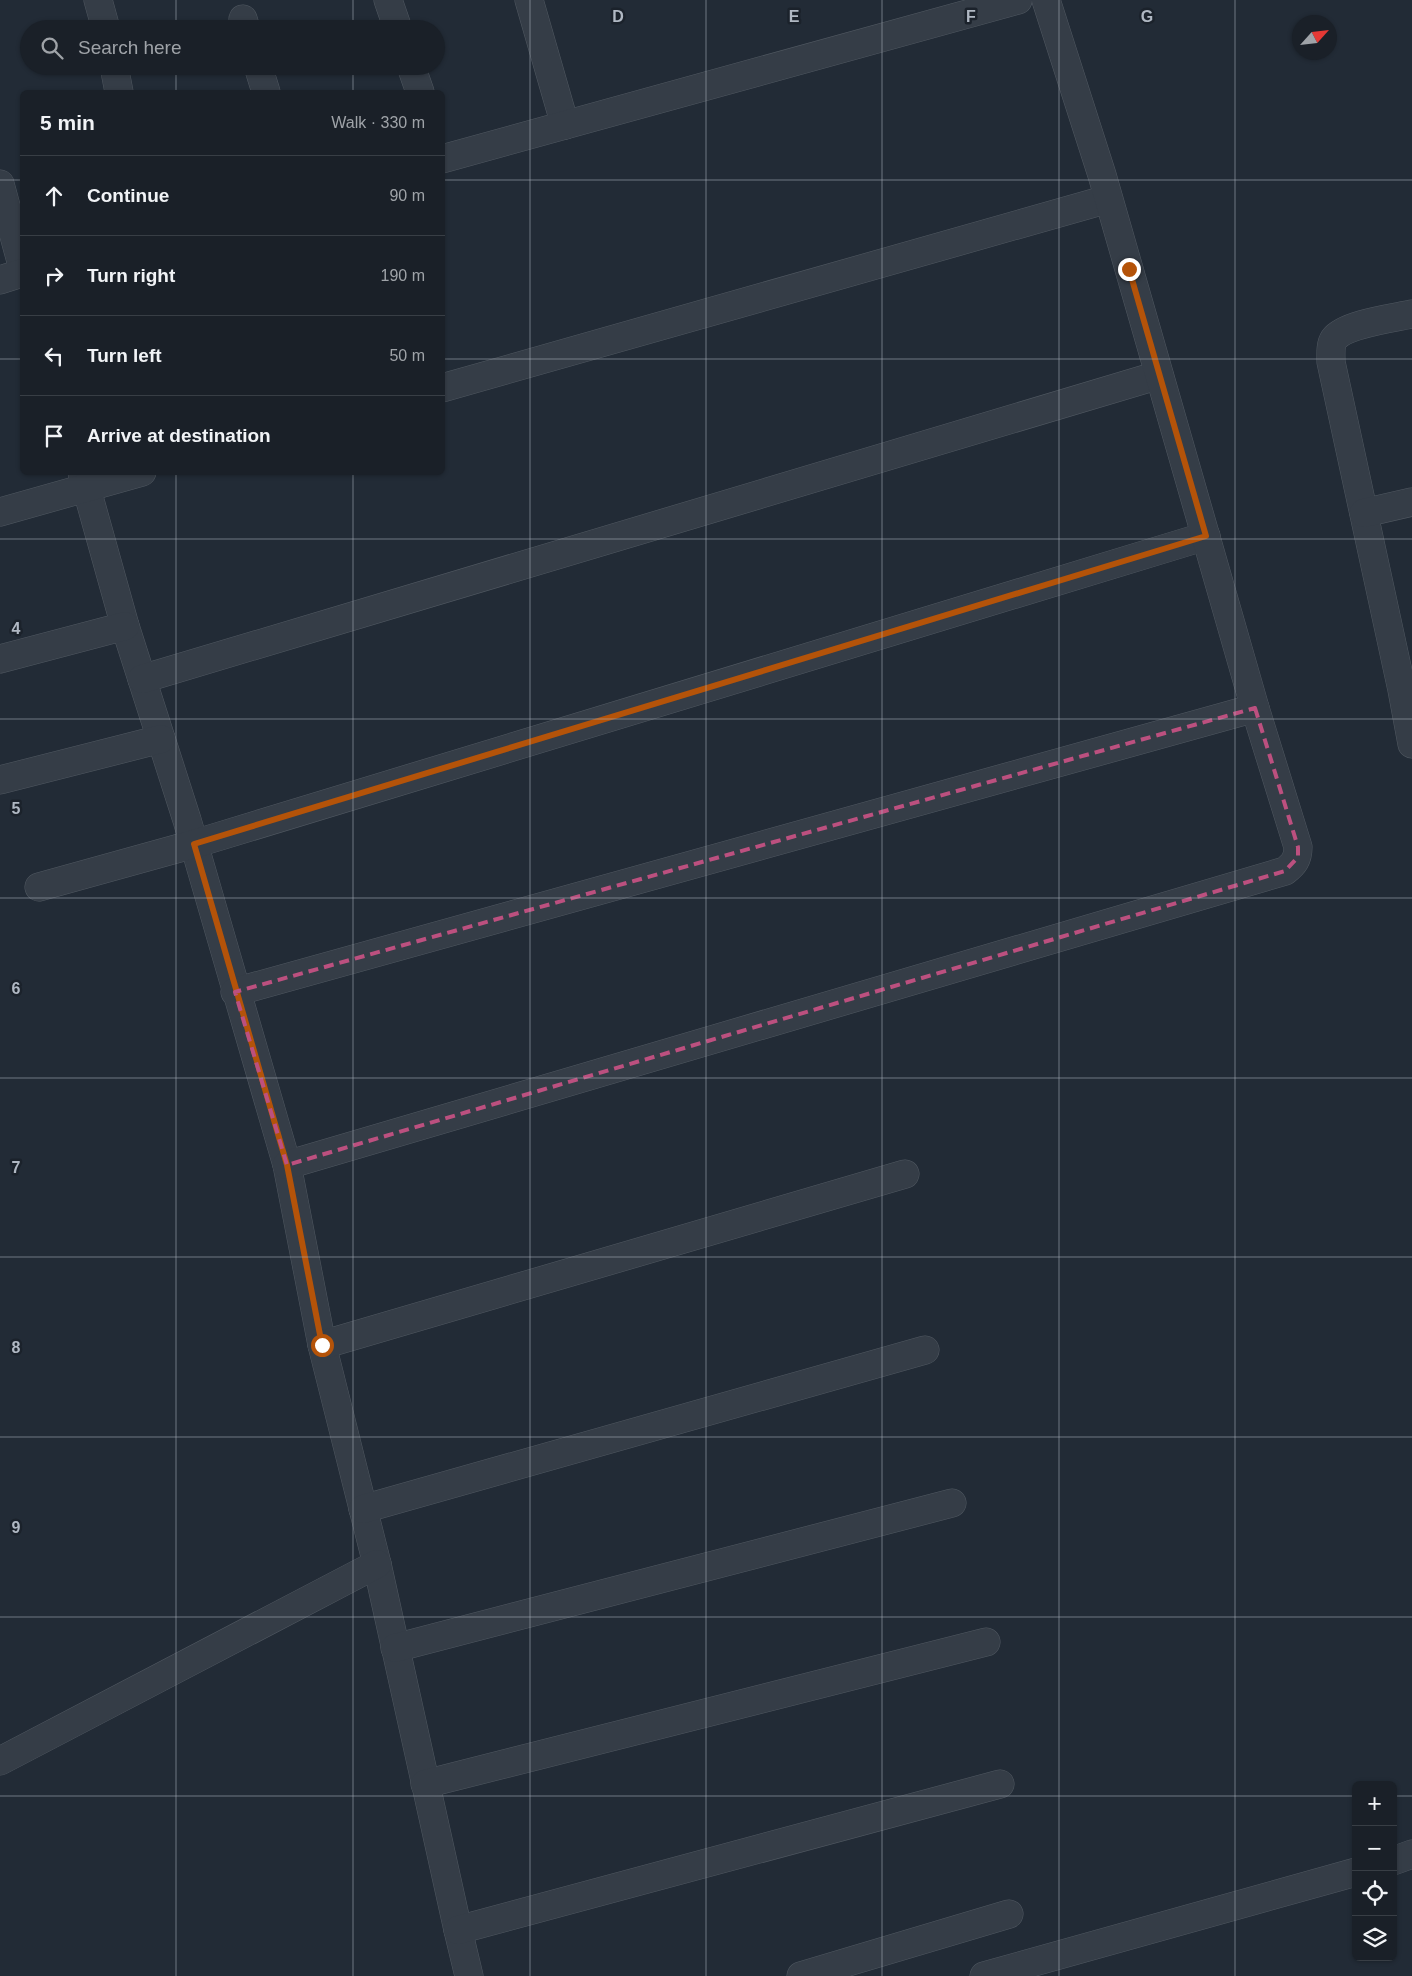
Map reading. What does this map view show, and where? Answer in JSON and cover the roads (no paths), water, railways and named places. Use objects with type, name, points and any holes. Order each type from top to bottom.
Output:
[{"type":"street","points":[[98,0],[104,20]]},
{"type":"street","points":[[388,0],[395,20]]},
{"type":"street","points":[[529,0],[565,125]]},
{"type":"street","points":[[445,156],[1018,0]]},
{"type":"street","points":[[287,1165],[1285,871],[1293,865],[1298,857],[1298,847],[1255,708],[1108,199],[1046,0]]},
{"type":"street","points":[[116,75],[119,90]]},
{"type":"street","points":[[261,75],[265,90]]},
{"type":"street","points":[[414,75],[419,90]]},
{"type":"street","points":[[0,184],[20,258]]},
{"type":"street","points":[[445,387],[1108,199]]},
{"type":"street","points":[[0,280],[20,274]]},
{"type":"street","points":[[1412,314],[1350,328],[1340,333],[1333,341],[1332,362],[1364,513],[1407,689],[1412,744]]},
{"type":"street","points":[[142,679],[1159,375]]},
{"type":"street","points":[[0,512],[84,480],[120,475]]},
{"type":"street","points":[[84,480],[125,626],[194,844],[235,992],[287,1165],[322,1345],[377,1564],[469,1976]]},
{"type":"street","points":[[1364,513],[1412,502]]},
{"type":"street","points":[[39,887],[194,844],[1206,536]]},
{"type":"street","points":[[0,659],[125,626]]},
{"type":"street","points":[[235,992],[1255,708]]},
{"type":"street","points":[[0,780],[161,739]]},
{"type":"street","points":[[322,1345],[905,1174]]},
{"type":"street","points":[[363,1509],[925,1350]]},
{"type":"street","points":[[395,1648],[952,1503]]},
{"type":"street","points":[[0,1761],[377,1564]]},
{"type":"street","points":[[425,1784],[986,1642]]},
{"type":"street","points":[[458,1930],[1000,1784]]},
{"type":"street","points":[[1397,1860],[1412,1854]]},
{"type":"street","points":[[984,1976],[1352,1873]]},
{"type":"street","points":[[801,1976],[1010,1914]]}]
